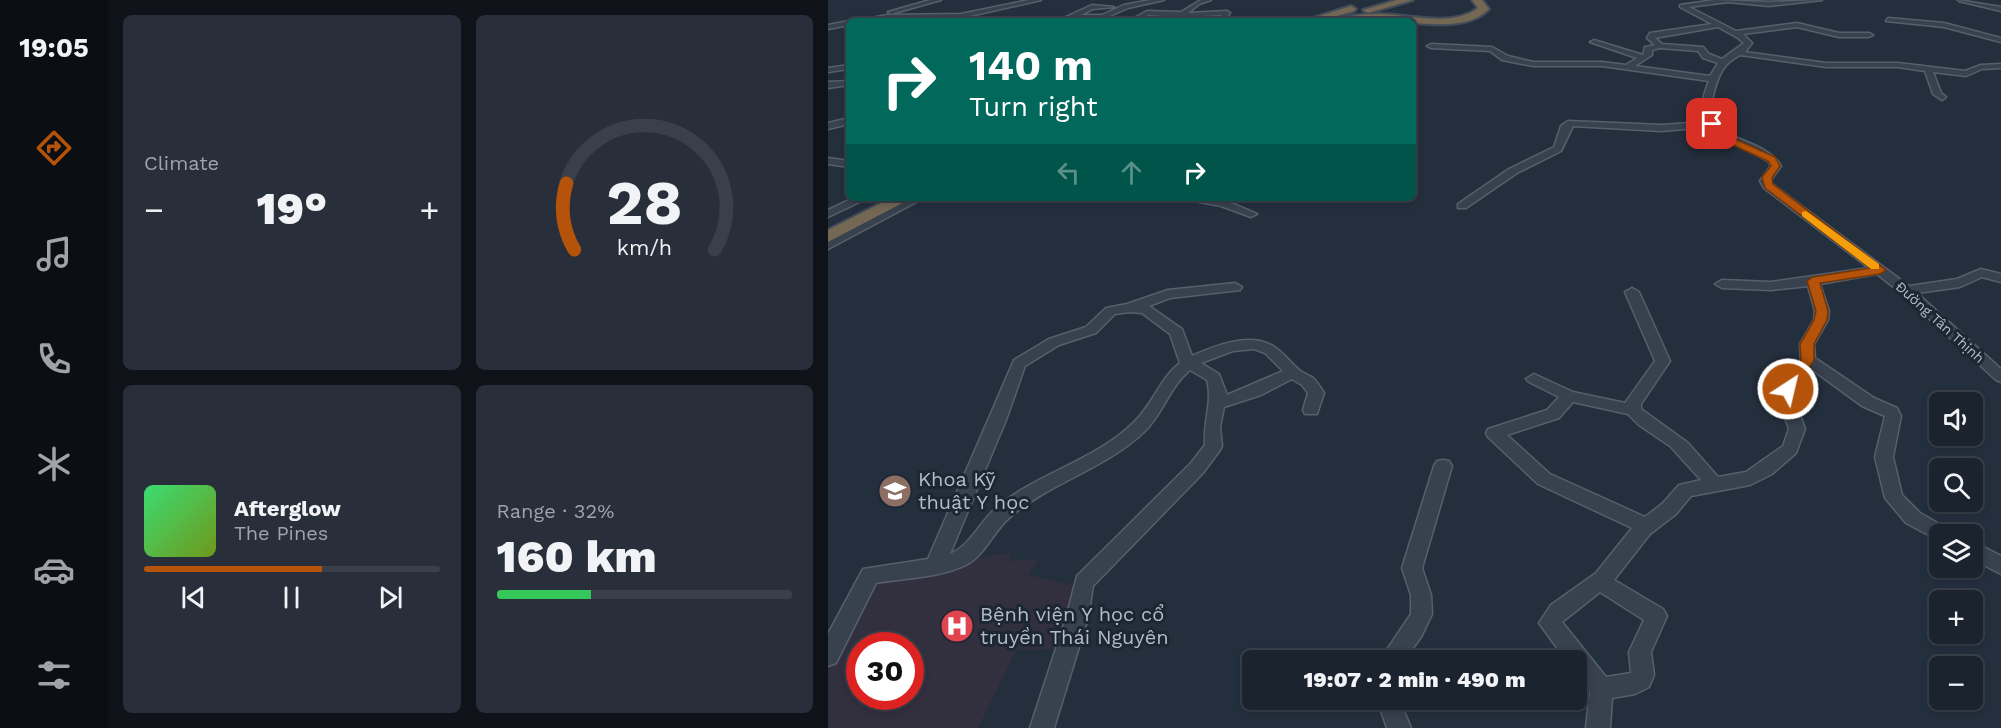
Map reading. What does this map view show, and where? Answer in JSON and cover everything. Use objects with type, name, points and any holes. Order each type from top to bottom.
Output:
[{"type":"highway","points":[[1309,18],[1368,0]]},
{"type":"highway","points":[[1320,18],[1387,0]]},
{"type":"highway","points":[[1340,18],[1408,0]]},
{"type":"highway","points":[[1415,0],[1405,4],[1402,11],[1413,16],[1447,20]]},
{"type":"highway","points":[[1416,19],[1447,20],[1480,13],[1484,9],[1477,0]]},
{"type":"highway","points":[[1366,18],[1400,18]]},
{"type":"highway","points":[[828,224],[873,201]]},
{"type":"highway","points":[[828,237],[898,201]]},
{"type":"street","points":[[880,18],[882,14],[938,0]]},
{"type":"street","points":[[1006,0],[1022,3]]},
{"type":"street","points":[[880,18],[961,16],[1038,0]]},
{"type":"street","points":[[1083,1],[1095,6],[1125,6],[1161,0]]},
{"type":"street","points":[[1176,18],[1193,2],[1208,0]]},
{"type":"street","points":[[1462,206],[1513,171],[1558,149],[1566,126],[1571,123],[1661,128],[1712,124],[1706,105],[1714,79],[1723,62],[1745,49],[1748,43],[1736,33],[1683,6],[1731,1],[1768,4],[1819,0]]},
{"type":"street","points":[[1961,0],[2001,9]]},
{"type":"street","points":[[1071,18],[1095,6]]},
{"type":"street","points":[[1071,18],[1103,18],[1125,6]]},
{"type":"street","points":[[1138,18],[1147,13],[1227,13],[1223,18]]},
{"type":"street","points":[[831,17],[846,23]]},
{"type":"street","points":[[1888,20],[1944,25],[2001,40]]},
{"type":"street","points":[[828,27],[846,23]]},
{"type":"street","points":[[1660,46],[1651,38],[1653,35],[1717,25]]},
{"type":"street","points":[[1736,33],[1797,26],[1839,35],[1869,35]]},
{"type":"street","points":[[1594,42],[1645,58]]},
{"type":"street","points":[[1431,46],[1444,45],[1464,50],[1492,49],[1505,58],[1533,64],[1590,63],[1629,66],[1714,79]]},
{"type":"street","points":[[1629,66],[1645,58],[1648,49],[1660,46],[1700,49],[1706,56],[1723,62]]},
{"type":"street","points":[[1590,63],[1620,51]]},
{"type":"street","points":[[1739,53],[1843,67],[1893,65],[1966,74],[1981,67],[2001,66]]},
{"type":"street","points":[[828,70],[846,67]]},
{"type":"street","points":[[1928,69],[1937,94],[1942,97]]},
{"type":"street","points":[[828,85],[846,83]]},
{"type":"street","points":[[828,126],[846,122]]},
{"type":"street","name":"Đường Tân Thịnh","points":[[1712,124],[1725,138],[1772,159],[1776,166],[1767,177],[1768,186],[1906,290],[2001,377]]},
{"type":"street","points":[[828,161],[846,164]]},
{"type":"street","points":[[828,214],[856,201]]},
{"type":"street","points":[[828,245],[912,201]]},
{"type":"street","points":[[1212,201],[1224,203],[1251,214]]},
{"type":"street","points":[[1722,284],[1771,286],[1880,270]]},
{"type":"street","points":[[1906,290],[1953,284],[1981,273],[2001,278]]},
{"type":"street","points":[[1603,691],[1550,623],[1552,618],[1564,606],[1603,579],[1645,526],[1669,509],[1685,490],[1750,478],[1766,469],[1790,449],[1797,429],[1785,395],[1808,360],[1807,344],[1821,320],[1822,311],[1813,281]]},
{"type":"street","points":[[935,566],[999,420],[1015,368],[1054,342],[1091,330],[1111,311],[1130,308],[1168,294],[1235,287]]},
{"type":"street","points":[[1632,292],[1663,361],[1633,403],[1634,410]]},
{"type":"street","points":[[1042,728],[1077,618],[1084,582],[1210,453],[1215,440],[1212,427],[1218,386],[1214,377],[1188,363],[1184,358],[1177,333],[1150,312],[1130,308]]},
{"type":"street","points":[[828,656],[870,575],[954,563],[965,558],[989,526],[1024,497],[1071,473],[1135,430],[1153,410],[1171,380],[1188,363],[1226,348],[1256,344],[1263,346],[1292,373],[1307,381],[1316,393],[1311,410]]},
{"type":"street","points":[[1808,360],[1868,402],[1891,412],[1893,416],[1891,431],[1884,457],[1894,498],[1913,518],[1929,527]]},
{"type":"street","points":[[1217,404],[1276,382],[1292,373]]},
{"type":"street","points":[[1534,380],[1569,396],[1634,410],[1696,461],[1714,485]]},
{"type":"street","points":[[1569,396],[1553,414],[1494,433],[1544,479],[1645,526]]},
{"type":"street","points":[[1398,650],[1422,618],[1421,591],[1411,574],[1443,466]]},
{"type":"street","points":[[1983,555],[2001,566]]},
{"type":"street","points":[[1598,728],[1598,713],[1603,691],[1610,685],[1635,683],[1641,679],[1643,675],[1640,652],[1656,616],[1608,587],[1603,579]]},
{"type":"street","points":[[1392,710],[1399,728]]},
{"type":"shaded area","name":"Bệnh viện Y học cổ truyền Thái Nguyên","points":[[1010,552],[1010,561],[1038,559],[1028,575],[1073,585],[1073,607],[1056,649],[1016,650],[978,728],[828,728],[828,670],[846,634],[846,710],[924,710],[924,632],[847,632],[868,589],[888,578]]},
{"type":"slow traffic","points":[[1806,214],[1875,266]]},
{"type":"place","name":"Khoa Kỹ thuật Y học","points":[[895,491]]},
{"type":"place","name":"Bệnh viện Y học cổ truyền Thái Nguyên","points":[[957,626]]},
{"type":"route","points":[[1712,124],[1715,130],[1725,138],[1772,159],[1776,166],[1767,177],[1768,186],[1880,270],[1813,281],[1822,311],[1821,320],[1812,332],[1805,349],[1808,360],[1788,389]]}]
